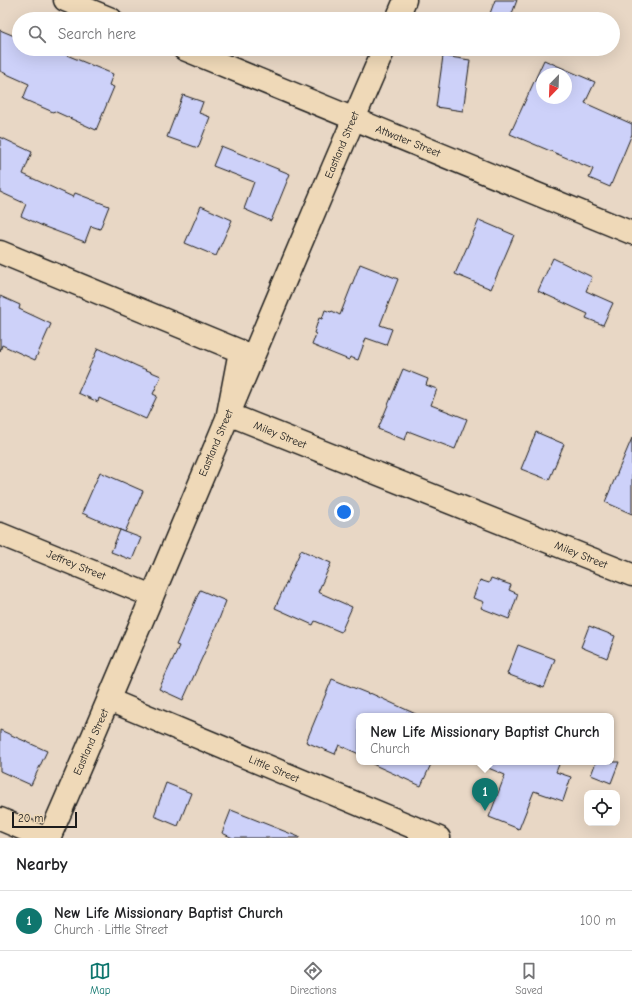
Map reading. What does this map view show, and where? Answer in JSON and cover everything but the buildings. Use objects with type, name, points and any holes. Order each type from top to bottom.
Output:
[{"type":"street","points":[[65,0],[94,12]]},
{"type":"street","points":[[400,12],[405,0]]},
{"type":"street","name":"Attwater Street","points":[[201,56],[632,233]]},
{"type":"street","name":"Eastland Street","points":[[49,838],[109,700],[228,414],[381,56]]},
{"type":"street","points":[[0,252],[240,351],[228,414]]},
{"type":"street","name":"Miley Street","points":[[228,414],[632,575]]},
{"type":"street","name":"Jeffrey Street","points":[[0,534],[152,596]]},
{"type":"street","name":"Little Street","points":[[109,700],[439,838]]},
{"type":"street","points":[[0,819],[45,838]]},
{"type":"place","name":"New Life Missionary Baptist Church","points":[[485,811]]}]
